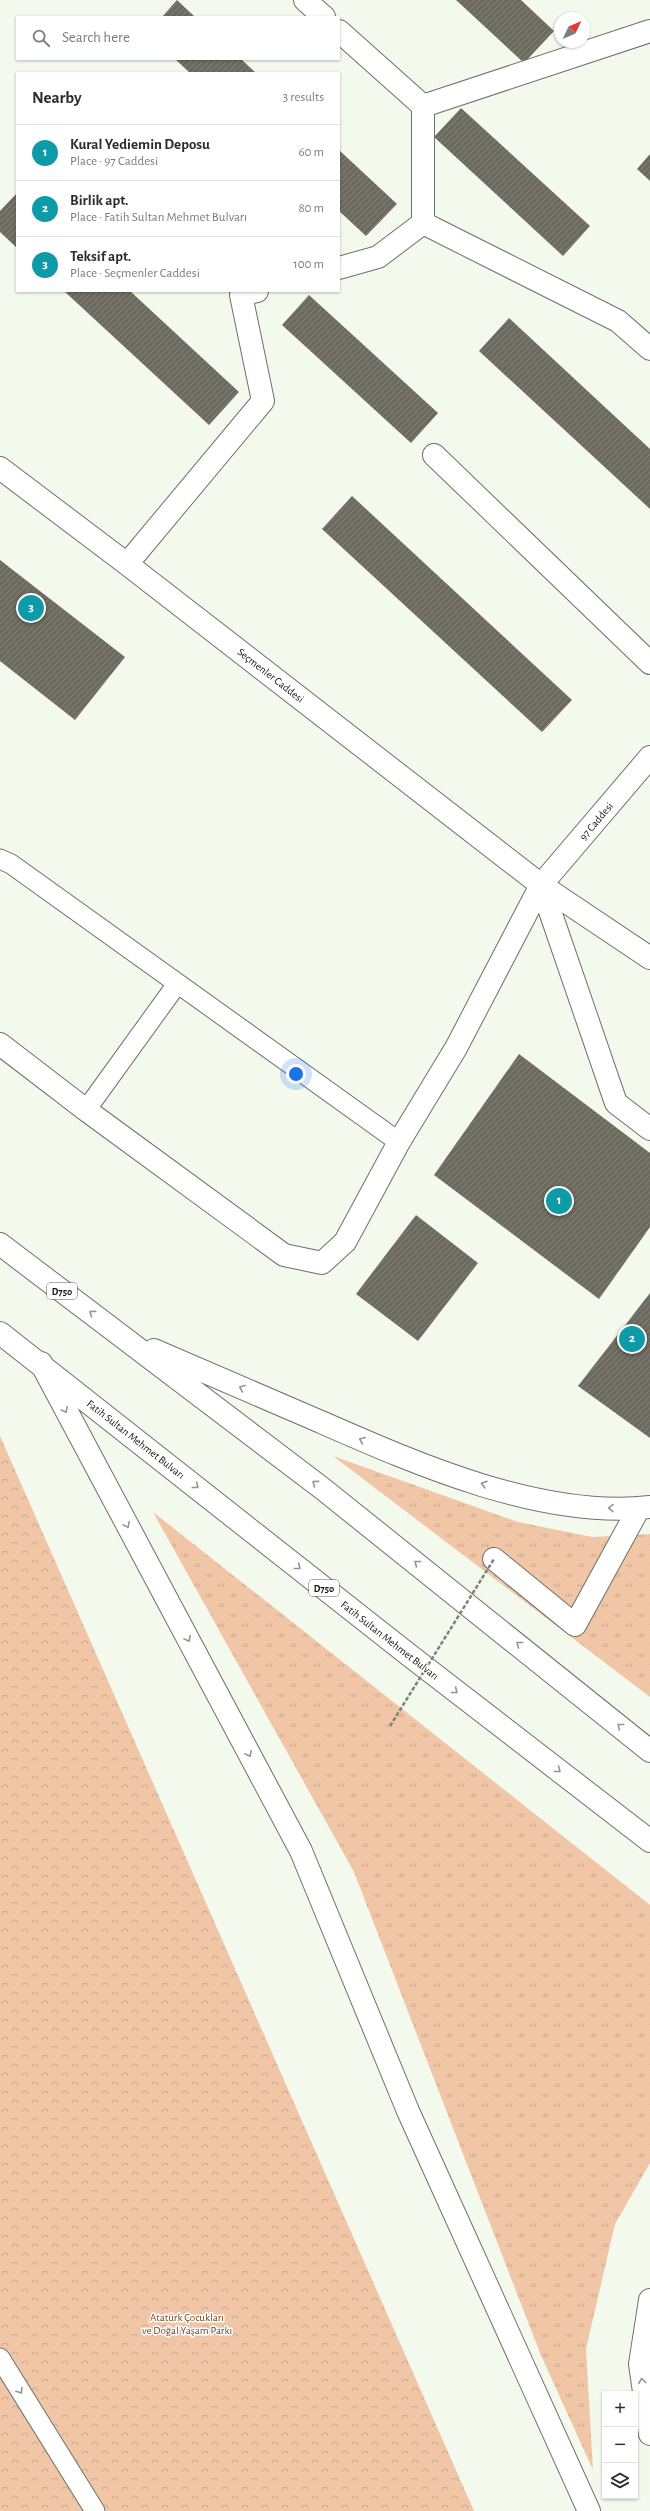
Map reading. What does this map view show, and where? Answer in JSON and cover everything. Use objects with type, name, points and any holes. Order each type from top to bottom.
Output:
[{"type":"main road","points":[[305,0],[323,16]]},
{"type":"main road","points":[[423,106],[650,31]]},
{"type":"main road","points":[[340,32],[423,106],[423,223]]},
{"type":"main road","points":[[340,268],[378,257],[423,223]]},
{"type":"main road","points":[[423,223],[618,321],[650,349]]},
{"type":"main road","points":[[127,564],[263,401],[245,292]]},
{"type":"main road","points":[[434,455],[650,663]]},
{"type":"main road","name":"Seçmenler Caddesi","points":[[0,468],[127,564],[541,885],[650,958]]},
{"type":"main road","name":"97 Caddesi","points":[[86,1110],[284,1255],[322,1262],[345,1242],[399,1142],[456,1048],[541,885],[650,757]]},
{"type":"main road","points":[[541,885],[616,1103],[650,1128]]},
{"type":"main road","points":[[0,1044],[86,1110]]},
{"type":"main road","name":"D750","points":[[0,1244],[323,1489],[650,1751]]},
{"type":"main road","name":"Fatih Sultan Mehmet Bulvarı","points":[[0,1333],[409,1655],[650,1841]]},
{"type":"main road","points":[[124,1337],[416,1463],[534,1498],[610,1508],[644,1507]]},
{"type":"main road","points":[[40,1363],[301,1851],[408,2111],[589,2511]]},
{"type":"main road","points":[[494,1559],[575,1625],[644,1507]]},
{"type":"main road","points":[[650,2300],[640,2364],[650,2434]]},
{"type":"lane","points":[[0,859],[11,864],[399,1142]]},
{"type":"lane","points":[[86,1110],[177,984]]},
{"type":"lane","points":[[0,2358],[95,2511]]},
{"type":"path","points":[[390,1726],[494,1559]]},
{"type":"green space","name":"Atatürk Çocukları ve Doğal Yaşam Parkı","points":[[0,1436],[474,2511],[0,2511]]},
{"type":"green space","points":[[333,1456],[518,1522],[592,1537],[650,1534],[650,1697]]},
{"type":"green space","points":[[153,1512],[650,1905],[650,2163],[615,2224],[586,2349],[593,2470],[540,2353],[354,1872]]},
{"type":"building","points":[[177,0],[194,16],[163,16]]},
{"type":"building","points":[[456,0],[521,0],[554,31],[524,63]]},
{"type":"building","points":[[176,60],[242,60],[255,72],[189,72]]},
{"type":"building","points":[[461,108],[590,226],[563,256],[434,137]]},
{"type":"building","points":[[340,151],[397,204],[366,236],[340,212]]},
{"type":"building","points":[[650,154],[650,181],[637,169]]},
{"type":"building","points":[[16,194],[16,247],[0,232],[0,211]]},
{"type":"building","points":[[65,292],[131,292],[239,392],[209,425]]},
{"type":"building","points":[[309,295],[438,413],[411,443],[282,325]]},
{"type":"building","points":[[509,318],[650,449],[650,509],[479,351]]},
{"type":"building","points":[[352,496],[572,700],[542,732],[322,529]]},
{"type":"building","points":[[0,560],[125,657],[75,720],[0,661]]},
{"type":"building","points":[[519,1054],[650,1153],[650,1227],[599,1299],[434,1175]]},
{"type":"building","points":[[416,1215],[478,1263],[418,1341],[356,1294]]},
{"type":"building","points":[[650,1293],[650,1438],[578,1386]]},
{"type":"place","name":"Teksif apt.","points":[[31,608]]},
{"type":"place","name":"Kural Yediemin Deposu","points":[[559,1201]]},
{"type":"place","name":"Birlik apt.","points":[[632,1339]]}]
